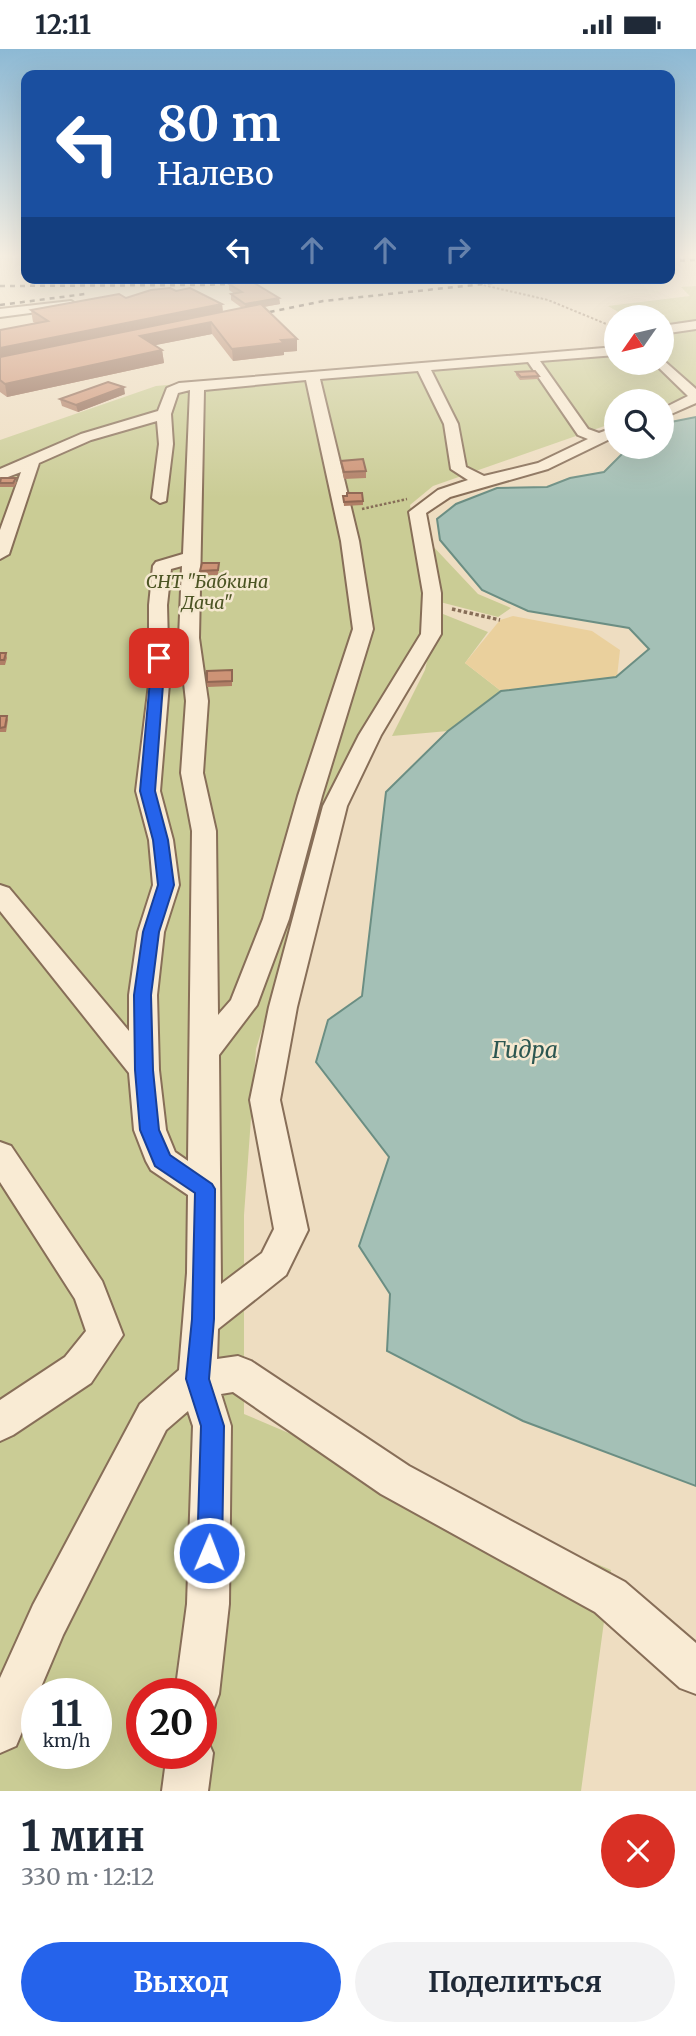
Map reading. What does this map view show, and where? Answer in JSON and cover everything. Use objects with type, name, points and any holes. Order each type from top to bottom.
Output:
[{"type":"street","points":[[160,498],[166,444],[164,414],[172,391],[179,387],[428,358],[604,344]]},
{"type":"street","points":[[314,370],[422,367],[604,345]]},
{"type":"street","points":[[530,356],[583,432],[604,435]]},
{"type":"street","points":[[422,367],[451,424],[459,469],[484,482]]},
{"type":"street","points":[[205,1051],[243,1005],[276,919],[310,796],[363,629],[344,512],[314,370]]},
{"type":"street","points":[[673,375],[696,397],[674,408]]},
{"type":"street","points":[[199,1678],[208,1604],[212,1426],[198,1379],[203,1319],[205,1189],[204,831],[192,773],[197,701],[189,638],[197,388],[203,384]]},
{"type":"street","points":[[0,475],[86,437],[164,414]]},
{"type":"street","points":[[203,1319],[274,1264],[291,1230],[265,1100],[283,1007],[335,806],[370,735],[431,634],[432,601],[417,512],[436,498],[541,467],[604,437]]},
{"type":"street","points":[[0,554],[33,460]]},
{"type":"street","points":[[193,557],[162,566],[158,605],[159,684],[148,791],[161,840],[166,885],[151,932],[143,995],[144,1070],[150,1130],[162,1161],[205,1189]]},
{"type":"street","points":[[0,894],[144,1070]]},
{"type":"street","points":[[0,1155],[90,1292],[105,1335],[78,1370],[0,1422]]},
{"type":"street","points":[[0,1730],[48,1620],[153,1417],[198,1379],[238,1374],[395,1481],[610,1597],[696,1672]]},
{"type":"street","points":[[185,1791],[188,1769]]},
{"type":"path","points":[[344,512],[398,499],[436,498]]},
{"type":"path","points":[[432,601],[461,613],[500,620]]},
{"type":"green space","name":"СНТ \"Бабкина Дача\"","points":[[674,336],[696,336],[696,395],[674,401],[674,389],[604,389],[604,426],[433,486],[410,505],[427,602],[417,647],[342,768],[256,1049],[244,1215],[244,1414],[611,1570],[581,1791],[0,1791],[0,440],[156,386],[604,347],[604,375],[674,375]]},
{"type":"green space","points":[[429,542],[478,594],[511,608],[498,617],[440,602]]},
{"type":"green space","points":[[438,612],[488,632],[465,663],[501,691],[448,731],[392,736],[425,670]]},
{"type":"sand","points":[[513,616],[592,631],[620,650],[617,677],[501,691],[465,663],[500,620]]},
{"type":"water","name":"Гидра","points":[[696,417],[696,1486],[523,1421],[387,1351],[390,1294],[359,1246],[389,1157],[316,1062],[328,1020],[362,996],[386,792],[448,731],[501,691],[616,677],[649,649],[629,628],[528,611],[482,590],[440,540],[437,519],[456,504],[497,488],[547,487],[570,478],[604,472],[617,459],[674,459],[674,421]]},
{"type":"building","points":[[0,336],[59,336],[0,348]]},
{"type":"building","points":[[102,336],[140,336],[162,350],[5,384],[0,380],[0,357]]},
{"type":"building","points":[[222,336],[294,336],[297,339],[281,340],[284,343],[232,349]]},
{"type":"building","points":[[535,371],[539,376],[521,377],[516,372]]},
{"type":"building","points":[[108,382],[124,387],[76,405],[60,399]]},
{"type":"building","points":[[363,459],[366,471],[344,472],[341,461]]},
{"type":"building","points":[[1,478],[16,478],[13,483],[0,483]]},
{"type":"building","points":[[347,493],[362,493],[363,501],[344,502],[343,496],[347,496]]},
{"type":"building","points":[[202,563],[219,563],[218,570],[200,571]]},
{"type":"building","points":[[0,653],[6,653],[4,660],[0,660]]},
{"type":"building","points":[[232,670],[232,681],[207,682],[207,671]]},
{"type":"building","points":[[0,716],[7,716],[5,727],[0,728]]},
{"type":"route","points":[[159,658],[159,684],[150,748],[148,791],[161,840],[166,885],[151,932],[143,995],[144,1070],[150,1130],[162,1161],[205,1189],[203,1319],[198,1379],[212,1426],[209,1553]]}]
